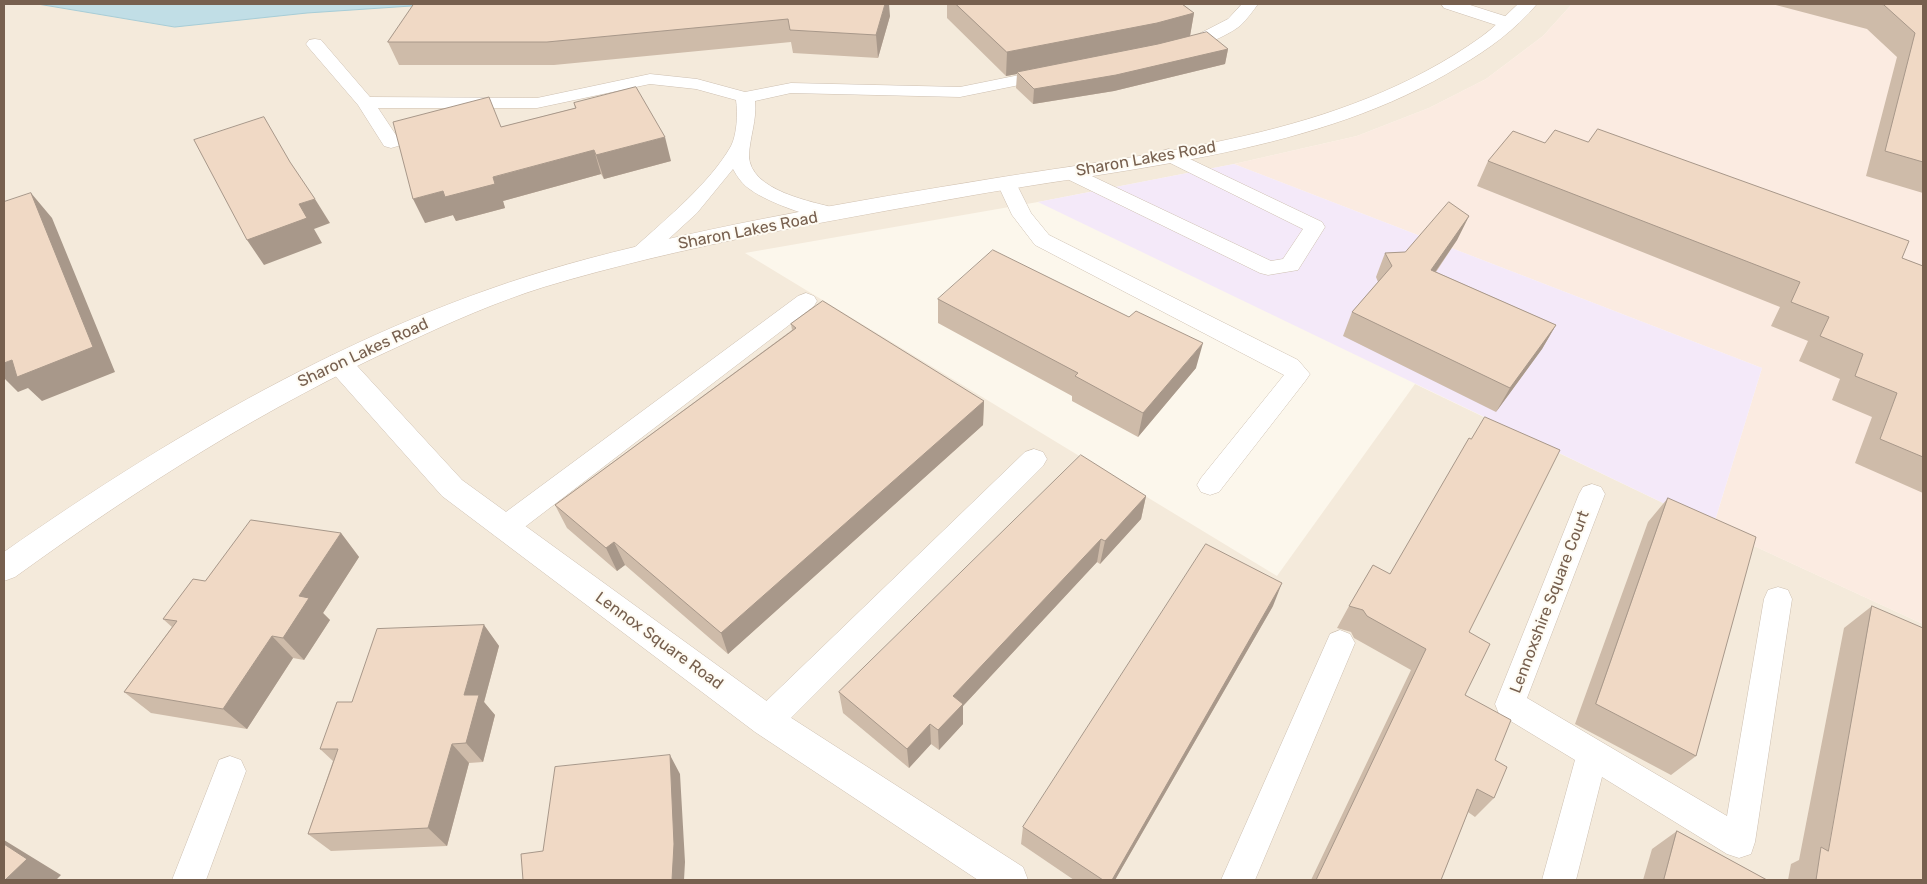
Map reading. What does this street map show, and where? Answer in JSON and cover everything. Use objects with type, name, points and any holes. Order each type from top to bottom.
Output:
[{"type":"street","points":[[1450,4],[1508,23]]},
{"type":"street","name":"Sharon Lakes Road","points":[[4,568],[67,523],[173,454],[279,393],[360,352],[446,315],[531,283],[642,252],[716,235],[1169,156],[1259,137],[1358,109],[1420,82],[1447,68],[1487,42],[1528,4]]},
{"type":"street","name":"Lennox Square Road","points":[[339,363],[452,488],[767,721],[1010,880]]},
{"type":"lane","points":[[1164,51],[1197,42],[1234,23],[1250,4]]},
{"type":"lane","points":[[315,44],[365,102],[391,142],[446,127]]},
{"type":"lane","points":[[473,120],[536,102],[650,79],[697,84],[745,97],[791,88],[960,92],[1067,70]]},
{"type":"lane","points":[[745,97],[747,118],[741,145],[740,165],[753,183],[773,196],[833,214]]},
{"type":"lane","points":[[365,102],[536,102]]},
{"type":"lane","points":[[642,252],[690,209],[716,179],[741,145]]},
{"type":"lane","points":[[1070,172],[1268,268],[1290,265],[1315,228],[1169,156]]},
{"type":"lane","points":[[1007,183],[1022,215],[1042,240],[1290,366],[1298,374],[1210,486]]},
{"type":"lane","points":[[504,528],[806,302]]},
{"type":"lane","points":[[767,721],[1034,459]]},
{"type":"lane","name":"Lennoxshire Square Court","points":[[1592,494],[1510,704],[1739,842],[1778,599]]},
{"type":"lane","points":[[1238,880],[1340,643]]},
{"type":"lane","points":[[1559,880],[1592,754]]},
{"type":"lane","points":[[189,880],[230,771]]},
{"type":"shaded area","points":[[4,4],[1572,4],[1543,36],[1486,79],[1429,108],[1357,136],[1234,164],[1038,202],[745,253],[1277,576],[1415,384],[1713,527],[1923,624],[1923,880],[4,880]]},
{"type":"shaded area","points":[[1572,4],[1923,4],[1923,624],[1713,527],[1762,368],[1234,164],[1357,136],[1429,108],[1486,79],[1543,36]]},
{"type":"shaded area","points":[[1234,164],[1762,368],[1713,527],[1038,202]]},
{"type":"water","points":[[38,4],[441,4],[307,13],[175,27]]},
{"type":"building","points":[[414,4],[885,4],[876,35],[790,30],[788,19],[547,42],[388,42]]},
{"type":"building","points":[[956,4],[1182,4],[1194,13],[1157,23],[1007,52]]},
{"type":"building","points":[[1878,4],[1923,4],[1923,162],[1885,151],[1915,33],[1884,5]]},
{"type":"building","points":[[1207,32],[1228,49],[1116,75],[1034,89],[1017,72],[1158,44]]},
{"type":"building","points":[[636,87],[665,137],[596,155],[594,150],[493,177],[495,184],[445,197],[443,191],[413,199],[393,122],[489,97],[501,127],[576,108],[574,103]]},
{"type":"building","points":[[264,117],[290,162],[315,199],[299,204],[307,218],[247,240],[194,140]]},
{"type":"building","points":[[1598,129],[1909,241],[1902,258],[1923,266],[1923,457],[1880,439],[1897,393],[1855,376],[1863,354],[1820,336],[1829,317],[1791,302],[1800,282],[1488,161],[1513,131],[1545,143],[1555,130],[1588,142]]},
{"type":"building","points":[[31,193],[93,347],[17,377],[12,360],[4,363],[4,202]]},
{"type":"building","points":[[1449,202],[1469,216],[1431,270],[1556,325],[1510,388],[1352,312],[1392,266],[1385,253],[1405,252]]},
{"type":"building","points":[[993,250],[1129,317],[1136,311],[1203,343],[1143,413],[1075,376],[1078,373],[938,299]]},
{"type":"building","points":[[823,301],[984,401],[721,633],[614,542],[606,548],[555,505],[796,328],[791,324]]},
{"type":"building","points":[[1485,417],[1560,450],[1469,632],[1490,644],[1465,695],[1511,720],[1495,760],[1507,767],[1494,798],[1477,789],[1441,880],[1316,880],[1426,649],[1367,616],[1363,610],[1349,606],[1373,565],[1390,574],[1469,438],[1471,439]]},
{"type":"building","points":[[1081,455],[1146,496],[1105,541],[1101,539],[953,696],[963,704],[938,730],[930,724],[907,749],[839,692]]},
{"type":"building","points":[[1668,498],[1756,537],[1696,756],[1596,704]]},
{"type":"building","points":[[251,520],[341,533],[299,596],[309,598],[283,638],[272,636],[223,709],[124,692],[177,621],[163,619],[193,579],[205,581]]},
{"type":"building","points":[[1206,544],[1282,583],[1112,880],[1103,880],[1023,827]]},
{"type":"building","points":[[1872,606],[1923,628],[1923,880],[1816,880],[1821,847],[1828,851]]},
{"type":"building","points":[[484,625],[464,695],[479,695],[466,743],[452,744],[428,828],[308,834],[338,749],[320,749],[337,702],[352,702],[377,629]]},
{"type":"building","points":[[670,755],[674,844],[672,880],[523,880],[521,854],[543,851],[555,767]]},
{"type":"building","points":[[1677,831],[1767,880],[1664,880]]},
{"type":"building","points":[[4,844],[27,859],[5,880],[4,880]]}]
